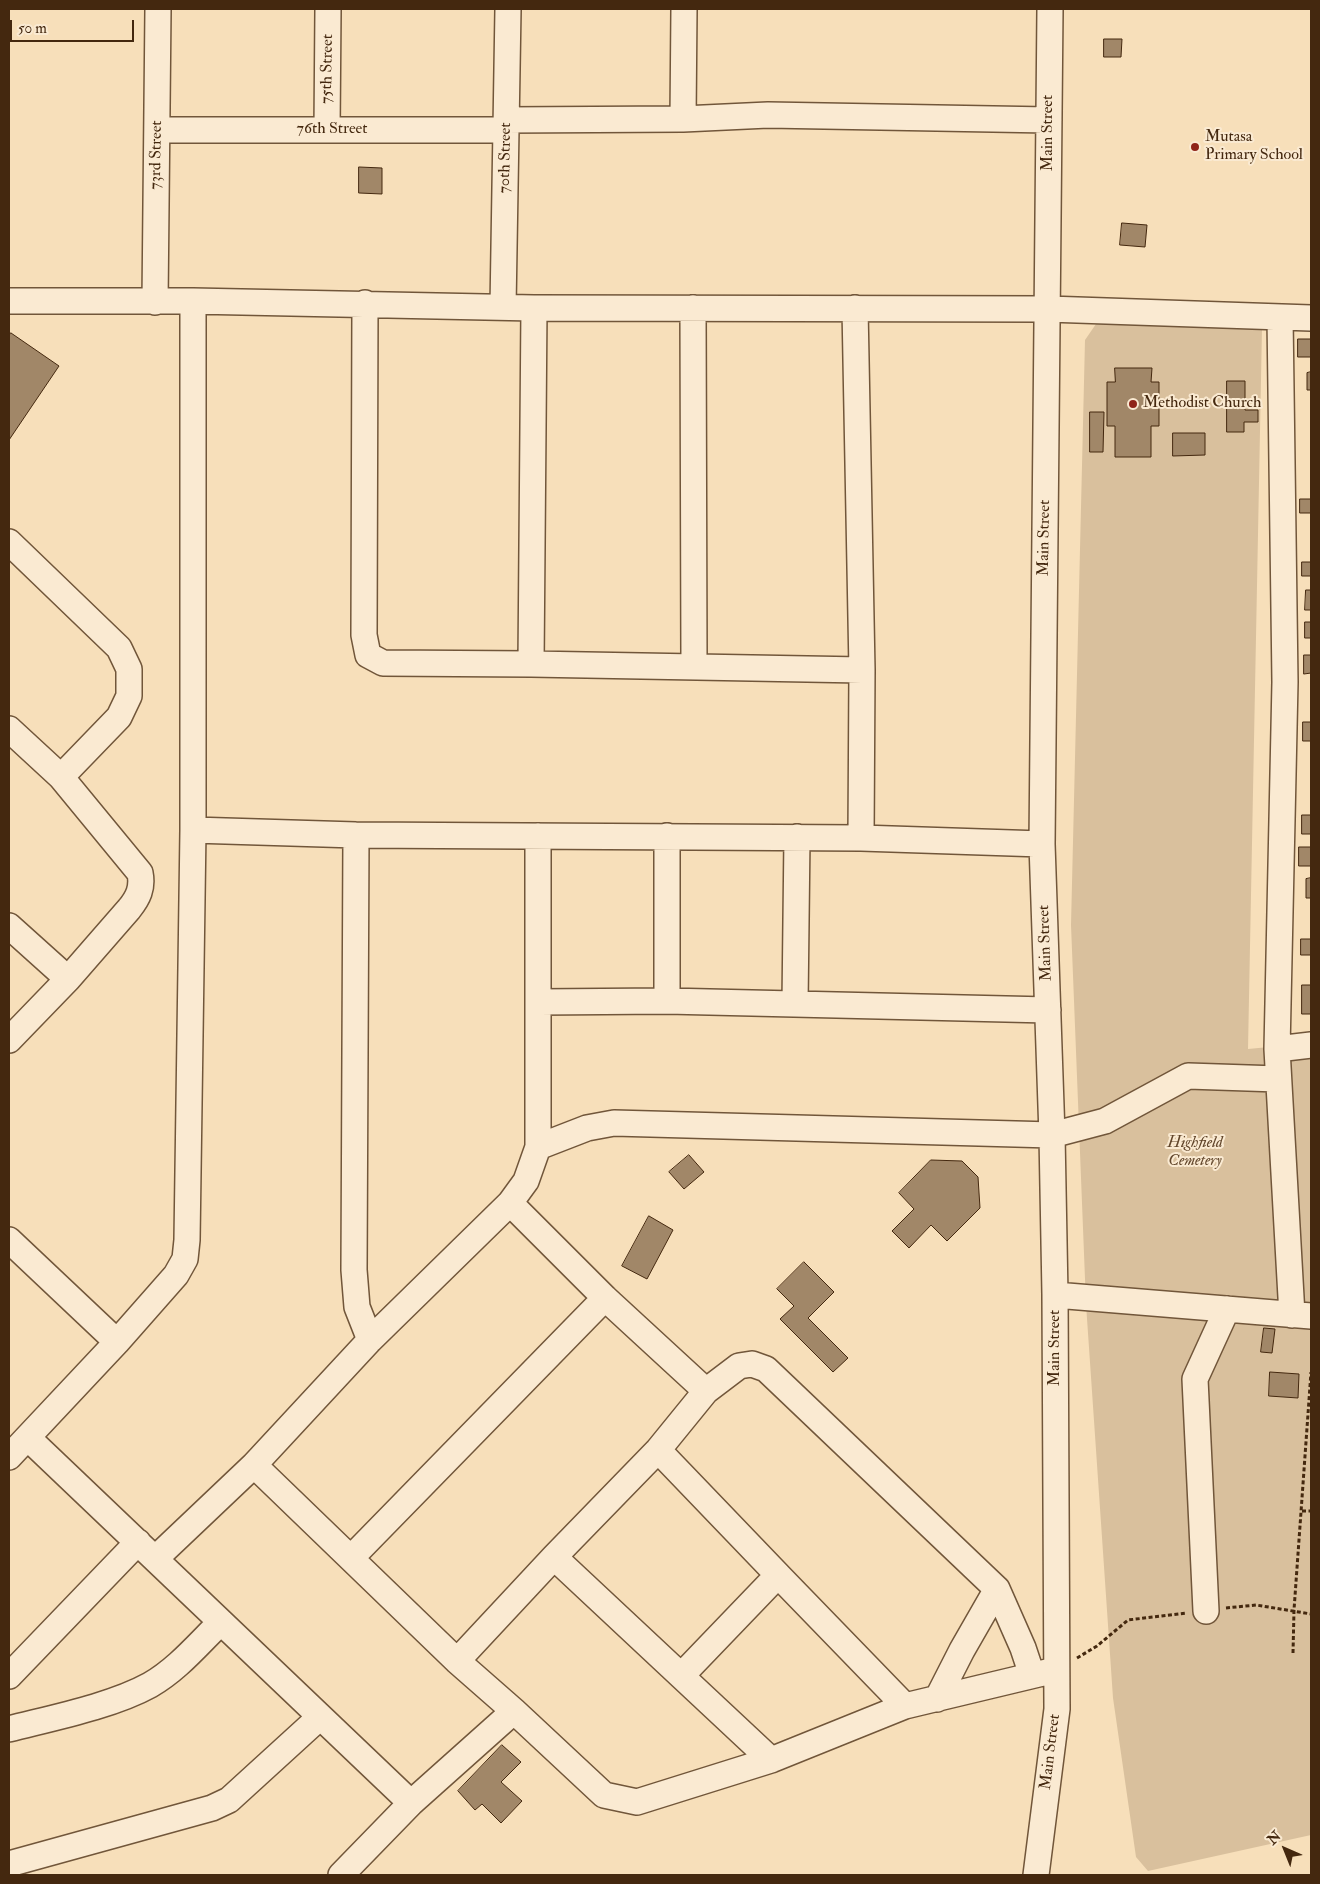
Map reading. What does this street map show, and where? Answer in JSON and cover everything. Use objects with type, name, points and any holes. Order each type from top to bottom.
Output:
[{"type":"street","name":"73rd Street","points":[[155,302],[158,9]]},
{"type":"street","name":"75th Street","points":[[327,130],[328,9]]},
{"type":"street","name":"70th Street","points":[[503,307],[508,9]]},
{"type":"street","points":[[683,119],[684,9]]},
{"type":"street","name":"Main Street","points":[[1036,1875],[1057,1709],[1055,1295],[1052,1135],[1042,844],[1050,9]]},
{"type":"street","name":"76th Street","points":[[157,130],[327,130],[768,115],[1048,120]]},
{"type":"street","points":[[9,301],[366,303],[534,308],[1048,310],[1311,318]]},
{"type":"street","points":[[9,1457],[117,1342],[176,1275],[185,1259],[187,1240],[193,830],[192,301]]},
{"type":"street","points":[[366,303],[364,635],[368,655],[383,663],[694,666],[862,670]]},
{"type":"street","points":[[531,664],[534,308]]},
{"type":"street","points":[[693,308],[694,666]]},
{"type":"street","points":[[855,308],[862,670],[862,838]]},
{"type":"street","points":[[1055,1295],[1302,1316],[1278,1079],[1277,1048],[1286,682],[1280,317]]},
{"type":"street","points":[[9,542],[119,648],[129,669],[129,696],[119,717],[61,777]]},
{"type":"street","points":[[9,730],[61,777],[140,873],[142,883],[133,904],[68,979],[9,1040]]},
{"type":"street","points":[[193,830],[356,835],[862,838],[1042,844]]},
{"type":"street","points":[[356,835],[354,1270],[358,1307],[370,1340]]},
{"type":"street","points":[[9,1676],[147,1550],[254,1465],[370,1340],[510,1203],[526,1180],[538,1147],[538,836]]},
{"type":"street","points":[[667,836],[667,1001]]},
{"type":"street","points":[[795,1004],[797,837]]},
{"type":"street","points":[[9,926],[68,979]]},
{"type":"street","points":[[539,1002],[667,1001],[1048,1010]]},
{"type":"street","points":[[1277,1048],[1311,1045]]},
{"type":"street","points":[[538,1147],[587,1128],[614,1123],[1052,1135],[1105,1121],[1188,1076],[1278,1079]]},
{"type":"street","points":[[510,1203],[605,1298],[706,1391]]},
{"type":"street","points":[[9,1241],[117,1342]]},
{"type":"street","points":[[351,1558],[605,1298]]},
{"type":"street","points":[[1206,1611],[1195,1378],[1227,1310]]},
{"type":"street","points":[[458,1661],[554,1557],[658,1450],[706,1391],[739,1366],[752,1364],[766,1369],[997,1589],[1032,1675]]},
{"type":"street","points":[[28,1438],[411,1803]]},
{"type":"street","points":[[658,1450],[905,1706]]},
{"type":"street","points":[[254,1465],[458,1661],[604,1795],[617,1799],[637,1802],[771,1760],[905,1706],[1057,1670]]},
{"type":"street","points":[[554,1557],[771,1760]]},
{"type":"street","points":[[681,1676],[778,1575]]},
{"type":"street","points":[[937,1699],[962,1650],[997,1589]]},
{"type":"street","points":[[9,1730],[118,1698],[150,1684],[181,1662],[222,1622]]},
{"type":"street","points":[[341,1875],[411,1803],[514,1711]]},
{"type":"street","points":[[9,1864],[212,1808],[229,1800],[320,1717]]},
{"type":"path","points":[[1293,1653],[1294,1610],[1311,1372]]},
{"type":"path","points":[[1302,1511],[1311,1511]]},
{"type":"path","points":[[1057,1670],[1097,1646],[1128,1620],[1256,1605],[1311,1614]]},
{"type":"green space","name":"Highfield Cemetery","points":[[1096,324],[1262,328],[1248,1049],[1311,1043],[1311,1835],[1148,1871],[1136,1857],[1113,1698],[1086,1304],[1071,925],[1085,340]]},
{"type":"building","points":[[1104,39],[1122,39],[1121,57],[1104,57]]},
{"type":"building","points":[[359,167],[382,168],[382,194],[359,193]]},
{"type":"building","points":[[1122,223],[1147,225],[1145,247],[1120,245]]},
{"type":"building","points":[[11,333],[59,366],[9,440],[9,336]]},
{"type":"building","points":[[1298,339],[1311,339],[1311,357],[1298,357]]},
{"type":"building","name":"Methodist Church","points":[[1115,368],[1152,368],[1151,382],[1159,382],[1159,426],[1151,426],[1151,457],[1115,457],[1115,426],[1107,426],[1107,382],[1115,382]]},
{"type":"building","points":[[1311,372],[1311,390],[1307,390],[1307,373]]},
{"type":"building","points":[[1227,381],[1245,381],[1245,410],[1258,410],[1258,422],[1244,422],[1244,432],[1227,432]]},
{"type":"building","points":[[1090,412],[1104,412],[1103,452],[1090,452]]},
{"type":"building","points":[[1173,433],[1205,433],[1205,455],[1173,456]]},
{"type":"building","points":[[1300,499],[1311,499],[1311,513],[1300,513]]},
{"type":"building","points":[[1302,562],[1311,562],[1311,576],[1302,576]]},
{"type":"building","points":[[1306,590],[1311,590],[1311,610],[1305,610]]},
{"type":"building","points":[[1305,622],[1311,622],[1311,638],[1305,638]]},
{"type":"building","points":[[1304,655],[1311,655],[1311,673],[1304,674]]},
{"type":"building","points":[[1303,722],[1311,722],[1311,741],[1303,741]]},
{"type":"building","points":[[1302,815],[1311,815],[1311,834],[1302,834]]},
{"type":"building","points":[[1299,847],[1311,847],[1311,866],[1299,866]]},
{"type":"building","points":[[1311,878],[1311,898],[1306,898],[1306,879]]},
{"type":"building","points":[[1301,939],[1311,939],[1311,955],[1301,955]]},
{"type":"building","points":[[1302,985],[1311,985],[1311,1014],[1302,1014]]},
{"type":"building","points":[[689,1155],[704,1172],[684,1189],[669,1172]]},
{"type":"building","points":[[931,1160],[962,1161],[978,1177],[980,1208],[947,1241],[931,1225],[909,1248],[892,1231],[914,1209],[899,1193]]},
{"type":"building","points":[[649,1216],[673,1230],[647,1279],[622,1266]]},
{"type":"building","points":[[804,1262],[834,1292],[808,1318],[848,1358],[833,1372],[780,1319],[794,1306],[777,1289]]},
{"type":"building","points":[[1264,1328],[1275,1329],[1272,1353],[1261,1352]]},
{"type":"building","points":[[1270,1372],[1299,1374],[1298,1398],[1269,1396]]},
{"type":"building","points":[[502,1745],[521,1762],[501,1782],[522,1801],[501,1823],[482,1804],[475,1810],[458,1791]]},
{"type":"place","name":"Mutasa Primary School","points":[[1195,147]]},
{"type":"place","name":"Methodist Church","points":[[1133,404]]}]
